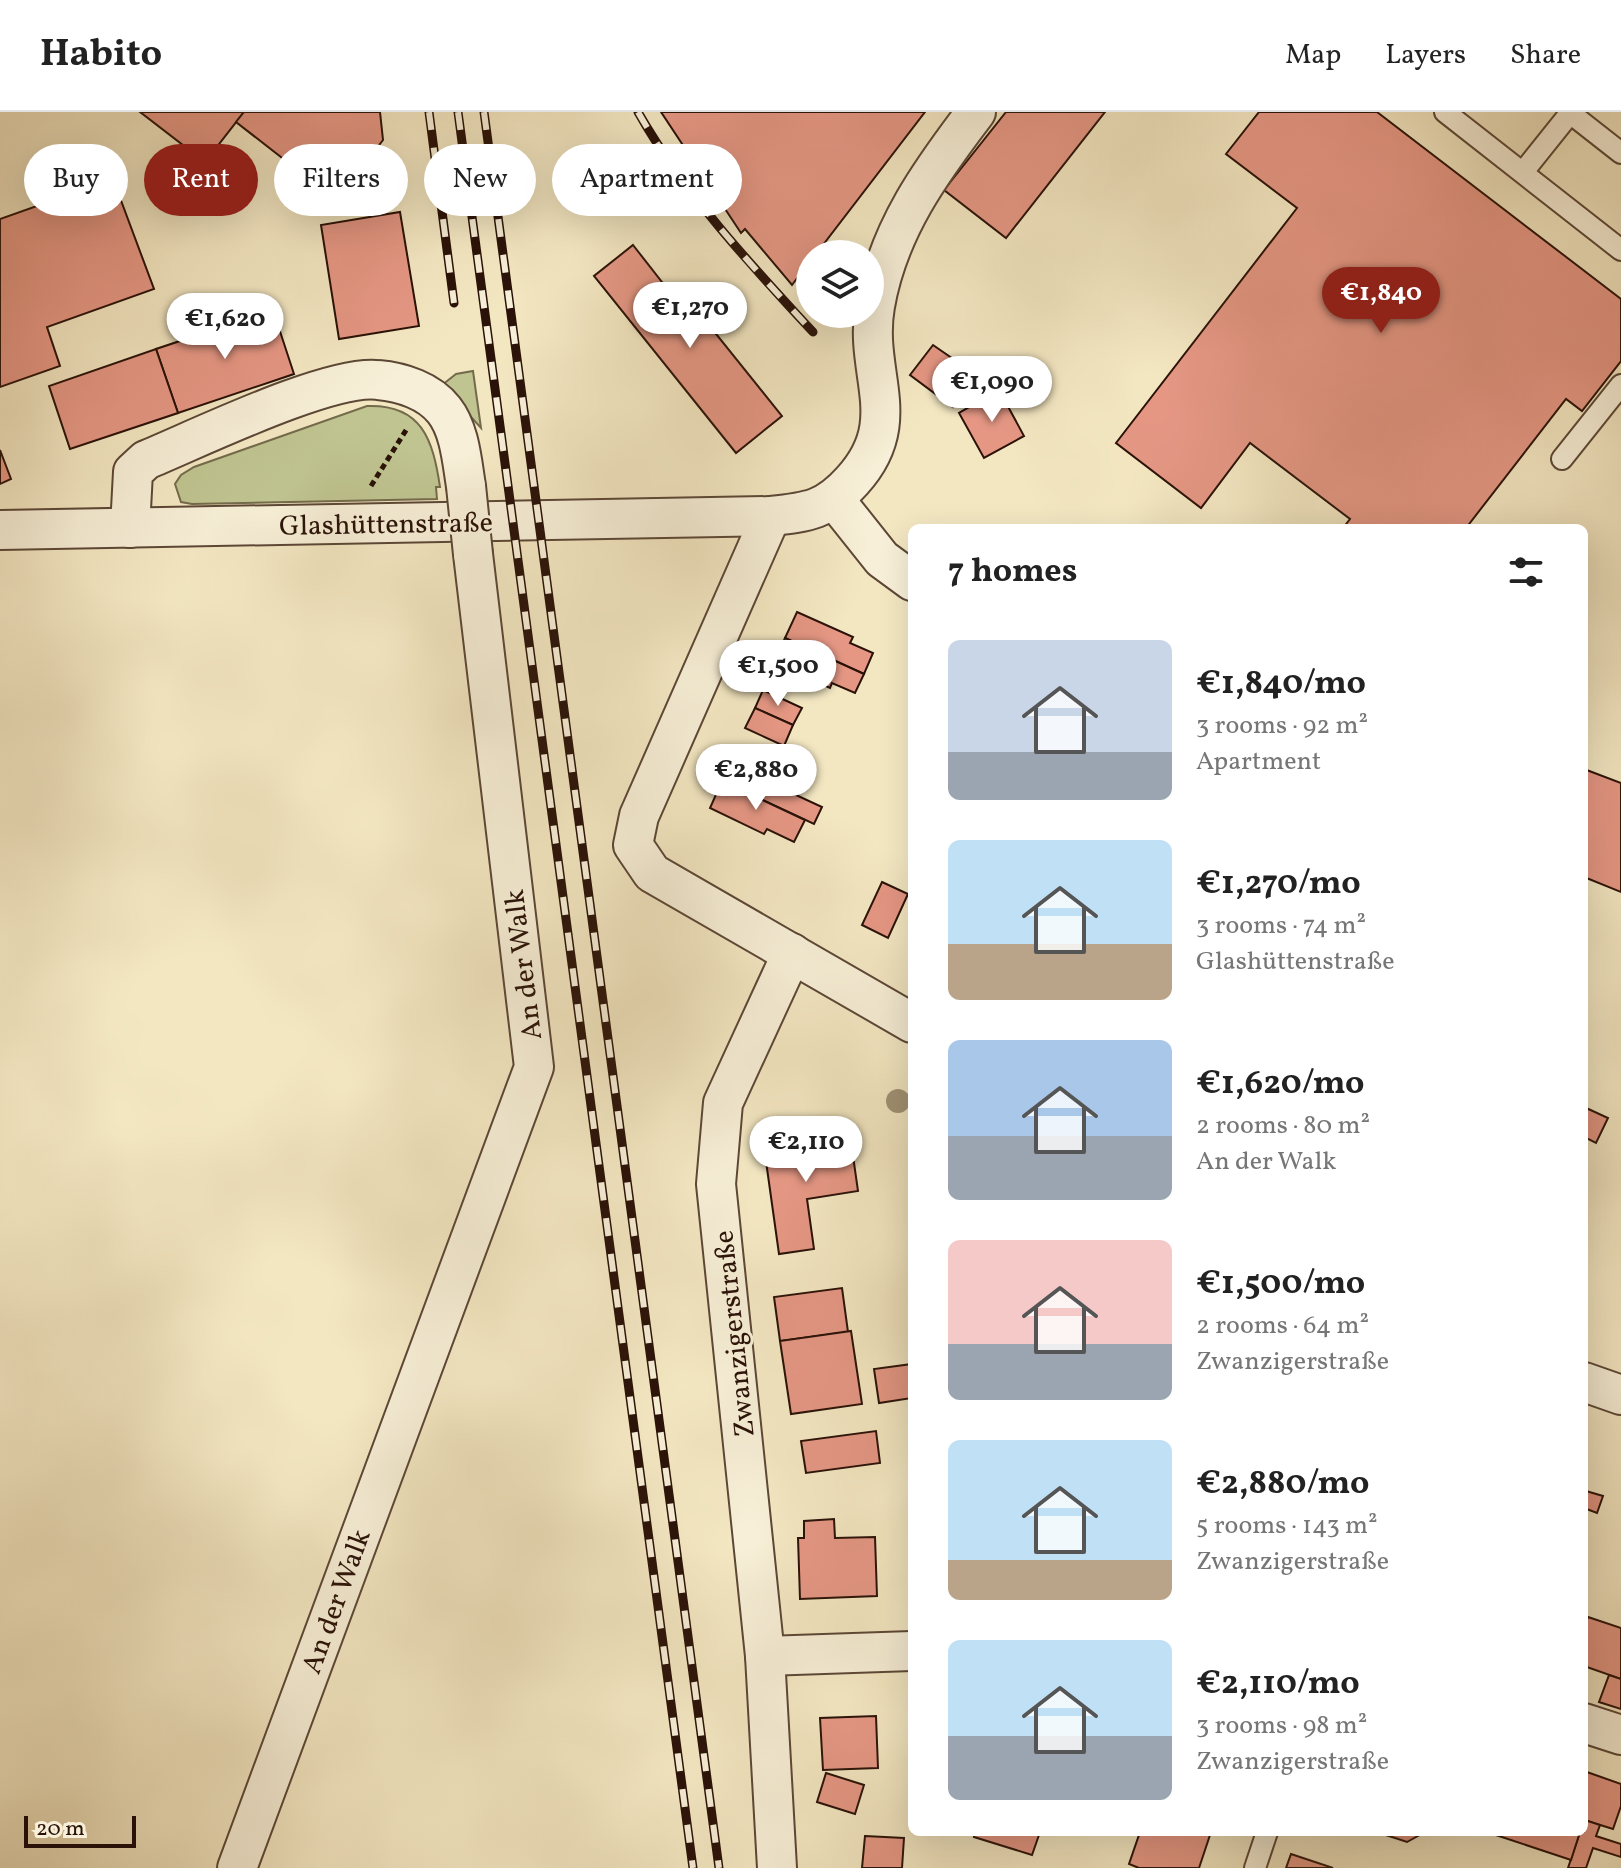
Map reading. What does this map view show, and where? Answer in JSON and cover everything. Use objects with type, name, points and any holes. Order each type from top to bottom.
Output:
[{"type":"street","points":[[908,1021],[652,873],[633,845],[639,816],[771,516],[808,512],[835,500],[868,463],[878,445],[881,424],[873,348],[875,306],[893,242],[923,181],[976,112]]},
{"type":"street","name":"An der Walk","points":[[130,528],[133,472],[146,460],[326,387],[376,379],[421,391],[445,411],[460,447],[466,486],[534,1067],[237,1868]]},
{"type":"street","points":[[835,500],[882,559],[908,578]]},
{"type":"street","name":"Glashüttenstraße","points":[[0,530],[771,516]]},
{"type":"street","name":"Zwanzigerstraße","points":[[777,1868],[765,1656],[716,1184],[723,1103],[792,953]]},
{"type":"street","points":[[1588,1383],[1621,1395]]},
{"type":"street","points":[[765,1656],[908,1651]]},
{"type":"street","points":[[1588,1724],[1621,1735]]},
{"type":"lane","points":[[1445,112],[1621,250]]},
{"type":"lane","points":[[1523,172],[1570,113],[1621,153]]},
{"type":"lane","points":[[1562,459],[1621,385]]},
{"type":"lane","points":[[1255,1868],[1266,1836]]},
{"type":"path","points":[[369,489],[413,419]]},
{"type":"green space","points":[[473,371],[481,428],[442,385],[456,374]]},
{"type":"green space","points":[[367,406],[401,411],[422,428],[437,470],[440,487],[436,487],[437,499],[181,502],[175,484],[181,475],[194,467]]},
{"type":"building","points":[[140,112],[244,112],[219,144],[182,144]]},
{"type":"building","points":[[244,112],[380,112],[383,140],[380,144],[274,144],[274,152],[236,122]]},
{"type":"building","points":[[661,112],[925,112],[827,240],[796,240],[796,280],[792,285],[745,229],[741,233],[730,216],[742,216],[742,144],[682,144]]},
{"type":"building","points":[[1006,112],[1105,112],[1006,238],[944,190]]},
{"type":"building","points":[[1259,112],[1377,112],[1621,299],[1621,361],[1582,411],[1566,399],[1469,524],[1346,524],[1350,519],[1250,443],[1201,508],[1116,443],[1297,208],[1226,154]]},
{"type":"building","points":[[24,211],[24,216],[127,216],[154,289],[47,327],[60,366],[0,387],[0,219]]},
{"type":"building","points":[[376,216],[401,216],[419,326],[339,339],[321,225]]},
{"type":"building","points":[[633,245],[680,305],[688,299],[782,416],[736,453],[594,276]]},
{"type":"building","points":[[273,310],[294,374],[178,413],[156,349]]},
{"type":"building","points":[[933,345],[956,361],[949,370],[970,385],[953,407],[910,375]]},
{"type":"building","points":[[156,349],[178,413],[70,449],[49,386]]},
{"type":"building","points":[[999,390],[1024,436],[984,458],[959,413]]},
{"type":"building","points":[[0,450],[11,479],[0,484]]},
{"type":"building","points":[[797,612],[853,637],[850,643],[873,653],[864,674],[785,638]]},
{"type":"building","points":[[785,638],[864,674],[855,693],[832,683],[830,688],[774,663]]},
{"type":"building","points":[[763,690],[802,708],[793,725],[755,708]]},
{"type":"building","points":[[755,708],[793,725],[784,746],[745,728]]},
{"type":"building","points":[[734,757],[787,782],[783,789],[822,807],[814,824],[722,781]]},
{"type":"building","points":[[1588,771],[1621,783],[1621,892],[1588,879]]},
{"type":"building","points":[[722,781],[805,820],[794,842],[767,829],[764,834],[710,808]]},
{"type":"building","points":[[882,882],[908,894],[888,938],[862,925]]},
{"type":"building","points":[[1588,1109],[1608,1118],[1596,1143],[1588,1139]]},
{"type":"building","points":[[850,1135],[858,1191],[807,1199],[814,1249],[779,1254],[764,1147]]},
{"type":"building","points":[[842,1288],[848,1332],[780,1341],[774,1297]]},
{"type":"building","points":[[851,1331],[862,1404],[791,1414],[780,1341]]},
{"type":"building","points":[[908,1365],[908,1399],[879,1403],[874,1369]]},
{"type":"building","points":[[876,1431],[880,1463],[806,1473],[801,1441]]},
{"type":"building","points":[[1588,1492],[1603,1496],[1597,1513],[1588,1510]]},
{"type":"building","points":[[834,1519],[835,1538],[875,1537],[877,1596],[800,1599],[798,1538],[804,1538],[804,1521]]},
{"type":"building","points":[[1588,1617],[1621,1628],[1621,1679],[1588,1667]]},
{"type":"building","points":[[1609,1675],[1621,1679],[1621,1709],[1599,1702]]},
{"type":"building","points":[[876,1716],[878,1768],[823,1770],[820,1718]]},
{"type":"building","points":[[1588,1772],[1621,1784],[1621,1806],[1613,1829],[1588,1821]]},
{"type":"building","points":[[826,1773],[864,1785],[855,1814],[817,1802]]},
{"type":"building","points":[[1588,1821],[1600,1825],[1596,1836],[1621,1844],[1621,1857],[1593,1848],[1586,1868],[1568,1868],[1579,1836],[1588,1836]]},
{"type":"building","points":[[865,1836],[904,1838],[902,1868],[862,1868]]},
{"type":"building","points":[[974,1836],[1039,1836],[1032,1855]]},
{"type":"building","points":[[1139,1836],[1210,1836],[1199,1868],[1139,1868],[1129,1864]]},
{"type":"building","points":[[1389,1836],[1418,1836],[1407,1842]]},
{"type":"building","points":[[1499,1836],[1579,1836],[1571,1860]]},
{"type":"building","points":[[1291,1854],[1333,1868],[1286,1868]]},
{"type":"railway","points":[[429,112],[454,303]]},
{"type":"railway","points":[[458,112],[693,1868]]},
{"type":"railway","points":[[484,112],[719,1868]]},
{"type":"railway","points":[[638,112],[697,199],[813,332]]}]
